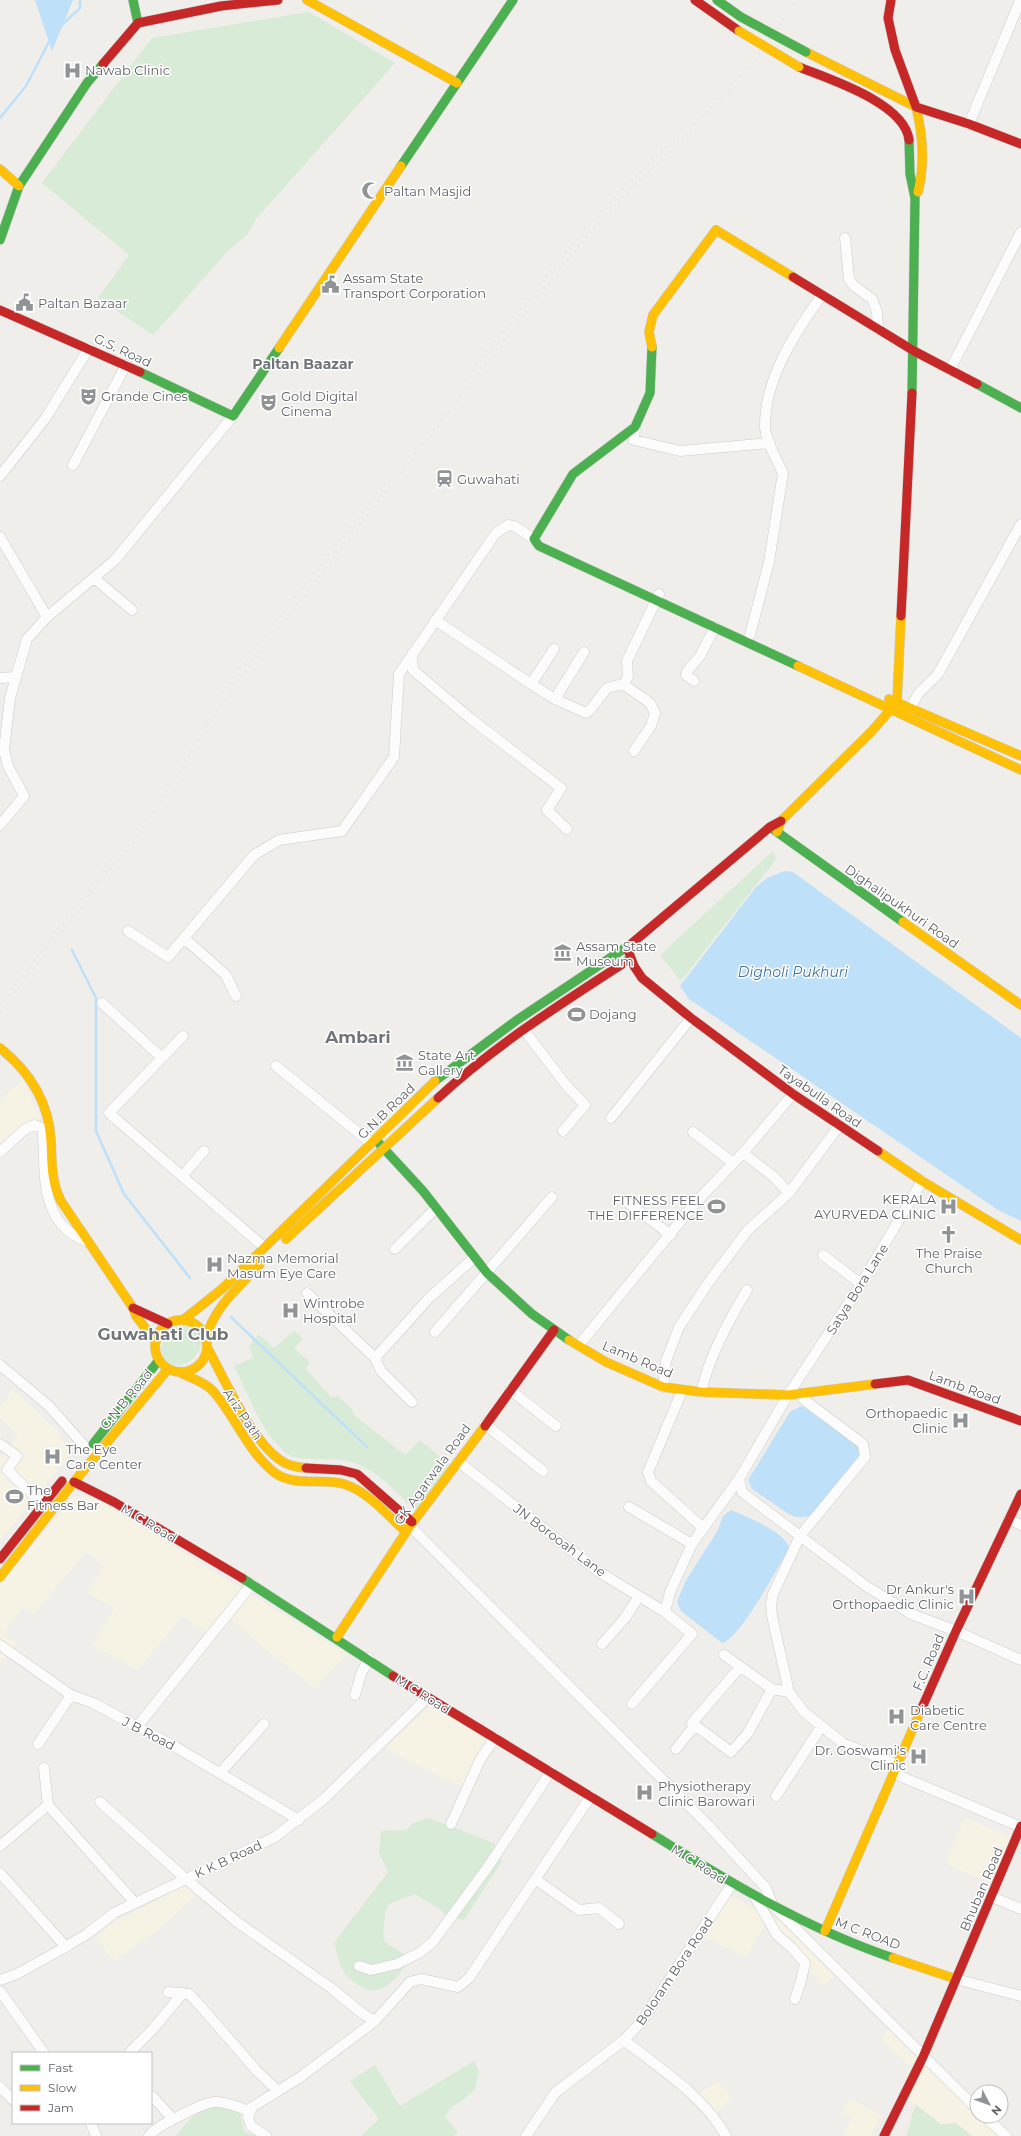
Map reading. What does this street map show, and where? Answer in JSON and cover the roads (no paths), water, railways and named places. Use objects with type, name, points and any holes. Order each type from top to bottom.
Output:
[{"type":"main road","points":[[133,0],[138,23]]},
{"type":"main road","points":[[0,240],[19,186],[87,83],[138,23],[221,3],[278,0]]},
{"type":"main road","points":[[307,0],[457,83]]},
{"type":"main road","points":[[694,0],[739,31],[799,67],[844,86],[893,112],[906,126],[908,135],[911,187],[915,198],[914,351],[894,705]]},
{"type":"main road","points":[[717,0],[741,17],[806,52],[916,107],[969,124],[1021,144]]},
{"type":"main road","points":[[891,0],[888,18],[895,50],[920,122],[921,139],[919,189],[915,198]]},
{"type":"main road","points":[[233,416],[457,83],[510,1]]},
{"type":"main road","points":[[0,169],[19,186]]},
{"type":"main road","points":[[1021,408],[878,330],[716,230],[653,315],[650,332],[653,352],[650,393],[635,427],[573,474],[534,538],[543,539],[715,628],[894,705],[910,707],[1021,756]]},
{"type":"main road","name":"G.S. Road","points":[[0,310],[89,348],[233,416]]},
{"type":"main road","points":[[657,597],[750,636],[894,705],[1021,770]]},
{"type":"main road","name":"G.N.B Road","points":[[183,1320],[211,1298],[438,1078],[517,1020],[627,947],[774,830],[872,731],[894,705]]},
{"type":"main road","name":"Dighalipukhuri Road","points":[[774,830],[1021,1005]]},
{"type":"main road","name":"Tayabulla Road","points":[[627,947],[630,959],[642,978],[691,1018],[792,1094],[922,1180],[1021,1240]]},
{"type":"main road","name":"G.N.B Road","points":[[206,1338],[209,1325],[217,1313],[263,1260],[462,1076],[524,1030],[630,959]]},
{"type":"main road","points":[[0,1048],[22,1066],[41,1096],[50,1125],[53,1182],[58,1196],[86,1241],[133,1308],[136,1316],[156,1342]]},
{"type":"main road","name":"Lamb Road","points":[[373,1141],[385,1148],[436,1208],[487,1274],[532,1314],[554,1330],[606,1362],[663,1387],[682,1391],[788,1395],[908,1380],[1021,1421]]},
{"type":"main road","points":[[133,1308],[168,1324]]},
{"type":"main road","points":[[183,1320],[197,1325],[206,1338],[208,1349],[201,1364],[188,1372],[181,1373],[168,1369],[159,1360],[156,1352],[156,1342],[162,1329],[168,1324],[183,1320]]},
{"type":"main road","name":"CK Agarwala Road","points":[[337,1637],[409,1527],[459,1462],[554,1330]]},
{"type":"main road","name":"Ariz Path","points":[[208,1349],[255,1431],[262,1442],[275,1455],[289,1466],[297,1468],[349,1470],[357,1474],[409,1527]]},
{"type":"main road","name":"G.N.B Road","points":[[0,1559],[159,1360]]},
{"type":"main road","name":"G.N.B Road","points":[[0,1576],[74,1482],[168,1369]]},
{"type":"main road","name":"Ariz Path","points":[[181,1373],[204,1384],[212,1390],[244,1441],[276,1473],[294,1480],[333,1482],[356,1489],[409,1527]]},
{"type":"main road","name":"M C Road","points":[[74,1482],[114,1502],[252,1584],[337,1637],[427,1698],[495,1737],[732,1884],[773,1906]]},
{"type":"main road","name":"F.C. Road","points":[[825,1931],[861,1845],[956,1631],[1021,1494]]},
{"type":"main road","name":"Bhuban Road","points":[[884,2136],[923,2057],[1021,1826]]},
{"type":"main road","name":"M C ROAD","points":[[773,1906],[825,1931],[884,1955],[956,1979]]},
{"type":"street","points":[[969,124],[1020,1]]},
{"type":"street","points":[[950,370],[1021,232]]},
{"type":"street","points":[[845,238],[846,267],[849,279],[854,286],[872,299],[877,312],[878,330]]},
{"type":"street","points":[[750,636],[769,562],[783,473],[764,426],[769,395],[782,359],[801,324],[822,295]]},
{"type":"street","points":[[0,476],[41,424],[89,348]]},
{"type":"street","points":[[73,465],[126,365]]},
{"type":"street","points":[[0,825],[24,796],[8,766],[4,750],[10,698],[27,639],[47,616],[115,560],[233,416]]},
{"type":"street","points":[[635,427],[634,440],[680,451],[770,443]]},
{"type":"street","points":[[910,707],[918,694],[938,674],[1021,524]]},
{"type":"street","points":[[128,931],[168,957],[254,855],[279,840],[342,831],[394,757],[399,674],[412,654],[496,533],[508,525],[514,526],[534,538]]},
{"type":"street","points":[[0,537],[47,616]]},
{"type":"street","points":[[94,578],[132,610]]},
{"type":"street","points":[[436,620],[555,699],[586,713],[607,688],[623,684],[628,678],[627,661],[657,597]]},
{"type":"street","points":[[694,681],[686,675],[688,670],[700,656],[715,628]]},
{"type":"street","points":[[531,684],[554,649]]},
{"type":"street","points":[[555,699],[584,652]]},
{"type":"street","points":[[412,654],[413,670],[466,713],[471,720],[561,788],[547,810],[567,830]]},
{"type":"street","points":[[0,678],[16,676]]},
{"type":"street","points":[[623,684],[650,703],[655,713],[651,726],[634,751]]},
{"type":"street","points":[[184,938],[226,975],[236,996]]},
{"type":"street","points":[[102,1003],[162,1058]]},
{"type":"street","points":[[611,1118],[691,1018]]},
{"type":"street","points":[[524,1030],[566,1085],[585,1106],[563,1131]]},
{"type":"street","points":[[183,1036],[109,1112],[264,1247]]},
{"type":"street","points":[[276,1066],[373,1141]]},
{"type":"street","points":[[579,1345],[671,1235],[697,1201],[743,1152],[792,1094]]},
{"type":"street","points":[[0,1152],[26,1129],[35,1125],[42,1128],[44,1135],[46,1181],[50,1206],[56,1217],[72,1236],[86,1241]]},
{"type":"street","points":[[663,1387],[666,1361],[680,1328],[708,1283],[748,1230],[789,1193],[839,1126]]},
{"type":"street","points":[[693,1132],[733,1163]]},
{"type":"street","points":[[183,1175],[204,1151]]},
{"type":"street","points":[[743,1152],[774,1177],[789,1193]]},
{"type":"street","name":"Satya Bora Lane","points":[[665,1612],[670,1592],[692,1544],[739,1479],[788,1395],[862,1284],[922,1180]]},
{"type":"street","points":[[435,1332],[487,1274],[552,1197]]},
{"type":"street","points":[[627,1202],[671,1235]]},
{"type":"street","points":[[395,1249],[436,1208]]},
{"type":"street","points":[[823,1256],[862,1284]]},
{"type":"street","points":[[375,1358],[430,1297],[474,1258]]},
{"type":"street","points":[[701,1392],[705,1374],[724,1330],[747,1290]]},
{"type":"street","points":[[307,1293],[375,1358],[381,1371],[412,1402]]},
{"type":"street","points":[[0,1365],[49,1406],[88,1450]]},
{"type":"street","points":[[510,1390],[556,1426]]},
{"type":"street","points":[[682,1391],[652,1458],[648,1472],[652,1481],[703,1528]]},
{"type":"street","points":[[800,1394],[803,1399],[863,1444],[865,1458],[800,1536],[790,1556],[771,1605],[789,1692],[804,1712],[844,1744],[1021,1826]]},
{"type":"street","points":[[485,1424],[543,1471]]},
{"type":"street","points":[[0,1444],[17,1456],[7,1470],[44,1504]]},
{"type":"street","name":"JN Borooah Lane","points":[[459,1462],[599,1572],[665,1612],[692,1634],[632,1704]]},
{"type":"street","points":[[739,1479],[742,1492],[870,1589],[911,1614],[956,1631],[1021,1660]]},
{"type":"street","points":[[728,1495],[742,1492]]},
{"type":"street","points":[[629,1507],[692,1544]]},
{"type":"street","points":[[1009,1519],[1021,1525]]},
{"type":"street","points":[[409,1527],[709,1826],[766,1888],[773,1906],[923,2057],[969,2100]]},
{"type":"street","points":[[136,1728],[252,1584]]},
{"type":"street","points":[[602,1644],[625,1618],[639,1596]]},
{"type":"street","name":"J B Road","points":[[0,1645],[71,1695],[93,1703],[220,1773],[299,1820]]},
{"type":"street","points":[[724,1655],[772,1689],[789,1692]]},
{"type":"street","points":[[355,1695],[361,1674],[369,1658]]},
{"type":"street","points":[[740,1667],[692,1723],[731,1752],[748,1733],[772,1689]]},
{"type":"street","points":[[38,1744],[71,1695]]},
{"type":"street","name":"K K B Road","points":[[0,1980],[17,1974],[66,1947],[87,1934],[114,1913],[275,1836],[299,1820],[324,1799],[427,1698]]},
{"type":"street","points":[[220,1773],[264,1724]]},
{"type":"street","points":[[676,1749],[695,1725]]},
{"type":"street","points":[[776,1796],[821,1727]]},
{"type":"street","points":[[451,1824],[480,1760],[495,1737]]},
{"type":"street","points":[[44,1768],[48,1805],[135,1903]]},
{"type":"street","points":[[359,1966],[371,1970],[397,1964],[419,1953],[432,1943],[490,1864],[551,1772]]},
{"type":"street","points":[[266,2136],[252,2126],[248,2116],[252,2107],[299,2078],[375,2021],[410,1982],[421,1979],[458,1987],[469,1978],[591,1796]]},
{"type":"street","points":[[100,1802],[186,1879],[237,1922],[331,1988],[363,2014],[375,2021]]},
{"type":"street","points":[[0,1846],[48,1805]]},
{"type":"street","points":[[0,1873],[66,1947]]},
{"type":"street","points":[[535,1879],[579,1910],[599,1908],[619,1924]]},
{"type":"street","name":"Boloram Bora Road","points":[[526,2136],[555,2092],[624,2040],[637,2028],[648,2014],[732,1884]]},
{"type":"street","points":[[755,1897],[777,1934],[805,1963],[802,1981],[795,1999]]},
{"type":"street","points":[[992,1897],[1021,1909]]},
{"type":"street","points":[[956,1979],[1021,1996]]},
{"type":"street","points":[[0,1991],[43,2052]]},
{"type":"street","points":[[168,1992],[189,1994],[257,2072],[278,2091]]},
{"type":"street","points":[[131,2051],[152,2030],[183,1993]]},
{"type":"street","points":[[624,2040],[702,2103],[714,2116],[726,2136]]},
{"type":"street","points":[[0,2087],[12,2099]]},
{"type":"street","points":[[152,2096],[173,2119]]},
{"type":"street","points":[[149,2136],[162,2124],[199,2106],[214,2102],[250,2111]]},
{"type":"street","points":[[91,2124],[96,2136]]},
{"type":"street","points":[[993,2124],[1006,2136]]},
{"type":"water","points":[[35,0],[73,0],[52,51]]},
{"type":"water","name":"Digholi Pukhuri","points":[[784,871],[793,872],[1021,1038],[1021,1221],[998,1210],[689,999],[680,986],[756,887],[767,878]]},
{"type":"water","points":[[802,1406],[857,1445],[860,1455],[813,1514],[807,1517],[796,1517],[790,1515],[752,1489],[748,1480],[788,1415],[791,1411]]},
{"type":"water","points":[[731,1510],[773,1531],[787,1542],[789,1548],[748,1616],[729,1639],[722,1643],[681,1611],[677,1602],[685,1582],[718,1530],[723,1516]]},
{"type":"waterway","points":[[62,25],[80,8],[80,0]]},
{"type":"waterway","points":[[0,118],[26,86],[50,40]]},
{"type":"waterway","points":[[72,950],[96,998],[96,1131],[124,1194],[190,1278]]},
{"type":"waterway","points":[[231,1317],[367,1447]]},
{"type":"railway","points":[[0,1012],[144,826],[217,711],[243,674],[574,252],[603,218],[723,96],[752,63],[797,0]]},
{"type":"railway","points":[[602,211],[675,137]]},
{"type":"railway","points":[[465,380],[538,286],[592,221]]},
{"type":"railway","points":[[222,693],[238,669],[388,480]]},
{"type":"railway","points":[[4,999],[112,860]]},
{"type":"place","name":"Nawab Clinic","points":[[72,70]]},
{"type":"place","name":"Paltan Masjid","points":[[371,191]]},
{"type":"place","name":"Assam State Transport Corporation","points":[[330,285]]},
{"type":"place","name":"Paltan Bazaar","points":[[25,303]]},
{"type":"place","name":"Grande Cines","points":[[88,396]]},
{"type":"place","name":"Gold Digital Cinema","points":[[268,403]]},
{"type":"place","name":"Guwahati","points":[[444,479]]},
{"type":"place","name":"Assam State Museum","points":[[563,953]]},
{"type":"place","name":"Dojang","points":[[576,1014]]},
{"type":"place","name":"State Art Gallery","points":[[405,1062]]},
{"type":"place","name":"KERALA AYURVEDA CLINIC","points":[[949,1206]]},
{"type":"place","name":"FITNESS FEEL THE DIFFERENCE","points":[[717,1207]]},
{"type":"place","name":"The Praise Church","points":[[949,1234]]},
{"type":"place","name":"Nazma Memorial Masum Eye Care","points":[[214,1265]]},
{"type":"place","name":"Wintrobe Hospital","points":[[290,1310]]},
{"type":"place","name":"Orthopaedic Clinic","points":[[961,1420]]},
{"type":"place","name":"The Eye Care Center","points":[[53,1456]]},
{"type":"place","name":"The Fitness Bar","points":[[14,1497]]},
{"type":"place","name":"Dr Ankur's Orthopaedic Clinic","points":[[967,1596]]},
{"type":"place","name":"Diabetic Care Centre","points":[[897,1717]]},
{"type":"place","name":"Dr. Goswami's Clinic","points":[[919,1757]]},
{"type":"place","name":"Physiotherapy Clinic Barowari","points":[[645,1793]]},
{"type":"district","name":"Paltan Baazar","points":[[303,364]]},
{"type":"district","name":"Ambari","points":[[358,1037]]},
{"type":"district","name":"Guwahati Club","points":[[163,1334]]}]
